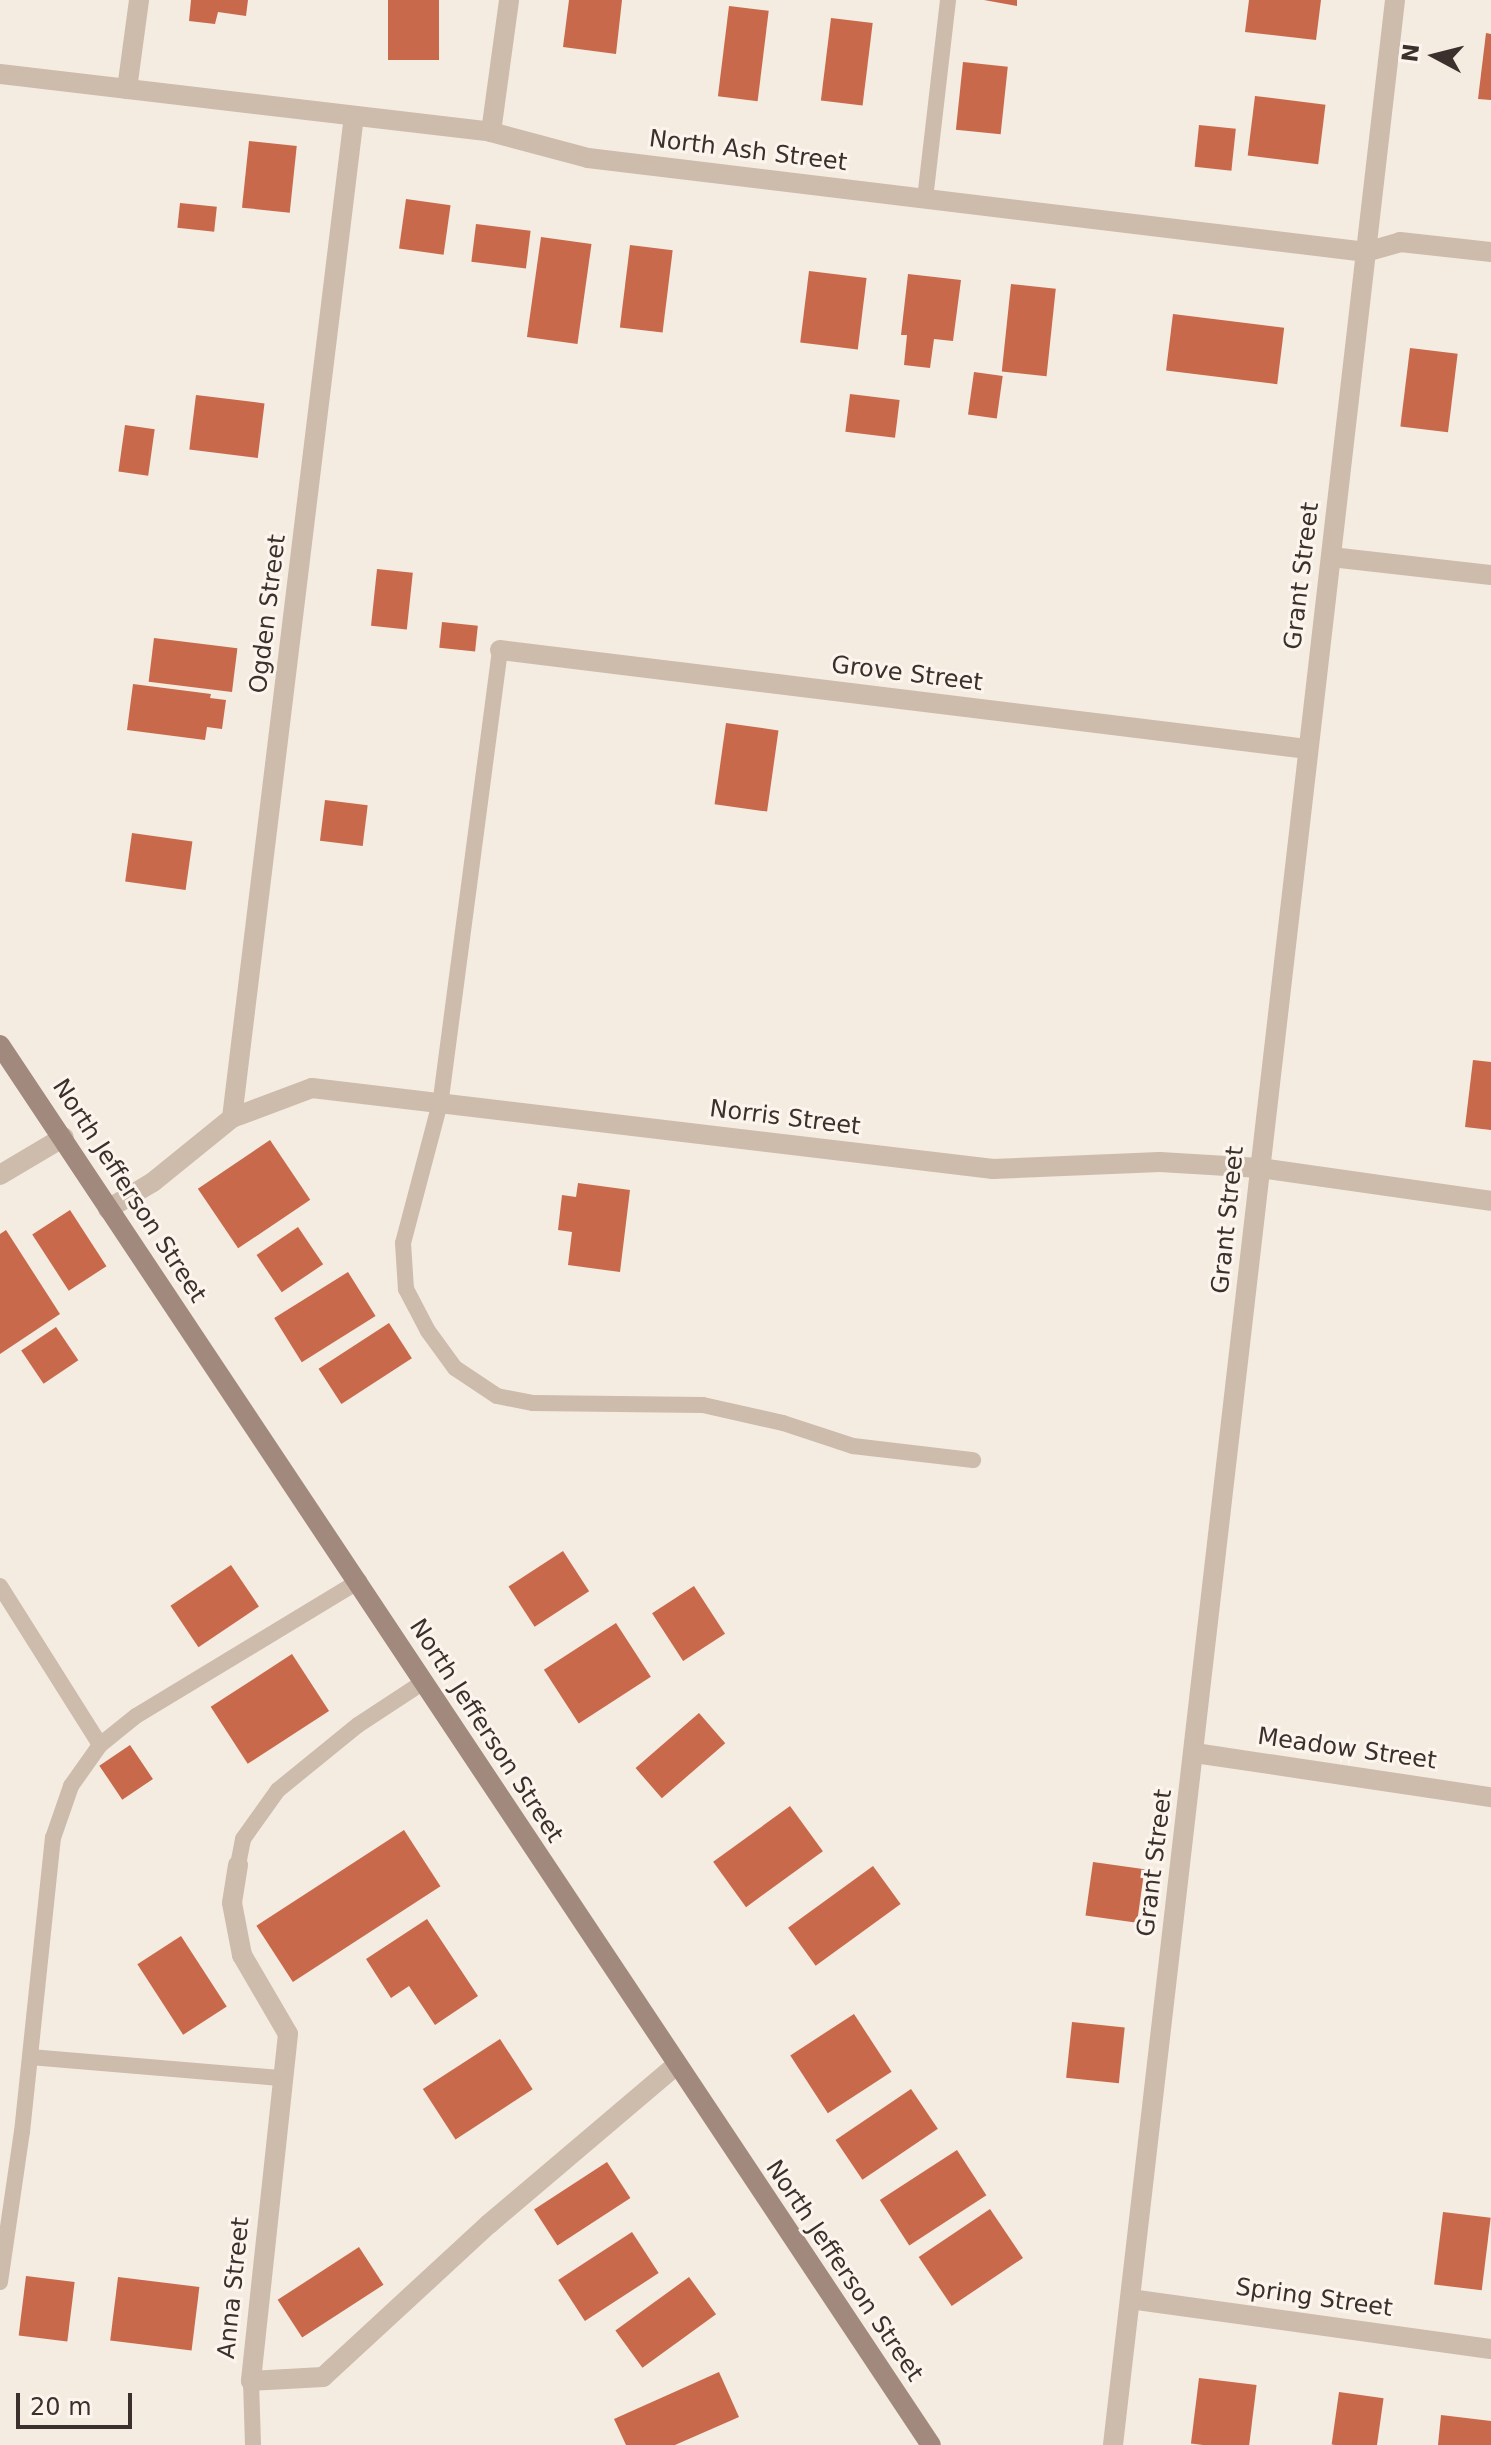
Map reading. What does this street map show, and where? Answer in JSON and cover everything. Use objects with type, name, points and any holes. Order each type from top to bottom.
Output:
[{"type":"main road","name":"North Jefferson Street","points":[[0,1045],[359,1581],[422,1683],[675,2066],[931,2445]]},
{"type":"street","points":[[127,89],[139,0]]},
{"type":"street","points":[[491,132],[509,0]]},
{"type":"street","name":"Grant Street","points":[[1113,2445],[1395,0]]},
{"type":"street","name":"North Ash Street","points":[[0,74],[491,132],[588,158],[1366,252],[1400,242],[1491,252]]},
{"type":"street","name":"Ogden Street","points":[[232,1118],[354,116]]},
{"type":"street","points":[[1331,557],[1491,575]]},
{"type":"street","name":"Grove Street","points":[[500,650],[1308,749]]},
{"type":"street","name":"Norris Street","points":[[108,1209],[153,1182],[232,1118],[312,1088],[993,1169],[1160,1162],[1260,1168],[1491,1201]]},
{"type":"street","points":[[0,1175],[64,1137]]},
{"type":"street","name":"Meadow Street","points":[[1195,1753],[1491,1797]]},
{"type":"street","name":"Anna Street","points":[[238,1865],[232,1903],[242,1955],[288,2034],[251,2381],[323,2377],[489,2224],[675,2066]]},
{"type":"street","name":"Spring Street","points":[[1130,2299],[1491,2349]]},
{"type":"lane","points":[[925,199],[948,0]]},
{"type":"lane","points":[[500,650],[440,1103],[403,1243],[406,1289],[455,1368],[497,1396],[533,1403],[703,1405],[783,1423],[853,1446],[973,1460]]},
{"type":"lane","points":[[0,2282],[30,2057],[53,1838],[71,1786],[100,1745],[136,1716],[359,1581]]},
{"type":"lane","points":[[0,1586],[100,1745]]},
{"type":"lane","points":[[238,1865],[243,1839],[278,1790],[358,1725],[422,1683]]},
{"type":"lane","points":[[30,2057],[282,2078]]},
{"type":"lane","points":[[251,2381],[253,2445]]},
{"type":"building","points":[[191,0],[248,0],[246,16],[218,12],[215,24],[189,21]]},
{"type":"building","points":[[388,0],[439,0],[439,60],[388,60]]},
{"type":"building","points":[[569,0],[622,0],[616,54],[563,47]]},
{"type":"building","points":[[984,0],[1017,0],[1017,6]]},
{"type":"building","points":[[1249,0],[1321,0],[1316,40],[1245,32]]},
{"type":"building","points":[[729,6],[769,11],[758,101],[718,96]]},
{"type":"building","points":[[831,18],[873,23],[863,105],[821,100]]},
{"type":"building","points":[[1486,33],[1491,34],[1491,100],[1478,99]]},
{"type":"building","points":[[963,62],[1008,67],[1001,134],[956,130]]},
{"type":"building","points":[[1255,96],[1325,105],[1318,164],[1248,156]]},
{"type":"building","points":[[1199,125],[1236,129],[1231,171],[1195,167]]},
{"type":"building","points":[[249,141],[297,146],[290,213],[242,208]]},
{"type":"building","points":[[406,199],[451,205],[444,255],[399,249]]},
{"type":"building","points":[[180,203],[217,207],[214,232],[177,228]]},
{"type":"building","points":[[476,224],[531,231],[526,268],[471,262]]},
{"type":"building","points":[[541,237],[592,244],[577,344],[527,337]]},
{"type":"building","points":[[630,245],[673,250],[663,333],[620,327]]},
{"type":"building","points":[[809,271],[867,278],[858,350],[800,342]]},
{"type":"building","points":[[908,274],[961,280],[953,341],[934,339],[930,368],[904,365],[907,335],[901,335]]},
{"type":"building","points":[[1011,284],[1056,289],[1047,376],[1002,372]]},
{"type":"building","points":[[1173,314],[1284,328],[1277,384],[1166,371]]},
{"type":"building","points":[[1410,348],[1458,354],[1448,432],[1400,426]]},
{"type":"building","points":[[974,372],[1003,376],[997,419],[968,415]]},
{"type":"building","points":[[850,394],[900,400],[895,438],[845,432]]},
{"type":"building","points":[[196,395],[264,403],[258,458],[189,450]]},
{"type":"building","points":[[125,425],[155,429],[148,476],[118,472]]},
{"type":"building","points":[[377,569],[413,573],[407,629],[371,626]]},
{"type":"building","points":[[442,622],[478,626],[475,652],[439,648]]},
{"type":"building","points":[[154,638],[237,648],[232,692],[149,682]]},
{"type":"building","points":[[133,684],[211,694],[210,698],[226,700],[222,729],[207,727],[205,740],[127,730]]},
{"type":"building","points":[[726,723],[778,730],[767,812],[715,804]]},
{"type":"building","points":[[325,800],[368,805],[363,846],[320,841]]},
{"type":"building","points":[[132,833],[192,841],[186,890],[125,882]]},
{"type":"building","points":[[1473,1060],[1491,1062],[1491,1130],[1465,1127]]},
{"type":"building","points":[[270,1140],[310,1200],[238,1248],[198,1189]]},
{"type":"building","points":[[578,1183],[630,1190],[620,1272],[568,1265],[572,1232],[558,1230],[562,1195],[576,1197]]},
{"type":"building","points":[[70,1210],[106,1266],[69,1291],[32,1235]]},
{"type":"building","points":[[298,1227],[323,1264],[282,1292],[257,1255]]},
{"type":"building","points":[[6,1230],[60,1314],[0,1354],[0,1234]]},
{"type":"building","points":[[348,1272],[376,1316],[302,1362],[274,1318]]},
{"type":"building","points":[[389,1323],[412,1358],[341,1404],[319,1369]]},
{"type":"building","points":[[56,1327],[78,1360],[44,1384],[21,1350]]},
{"type":"building","points":[[563,1551],[589,1591],[535,1627],[508,1586]]},
{"type":"building","points":[[231,1565],[259,1606],[198,1647],[170,1606]]},
{"type":"building","points":[[694,1586],[725,1634],[683,1661],[652,1613]]},
{"type":"building","points":[[616,1623],[651,1677],[579,1724],[544,1670]]},
{"type":"building","points":[[292,1654],[329,1711],[248,1764],[211,1707]]},
{"type":"building","points":[[699,1713],[725,1743],[662,1798],[636,1768]]},
{"type":"building","points":[[130,1745],[153,1779],[122,1800],[99,1766]]},
{"type":"building","points":[[790,1806],[823,1851],[746,1907],[713,1862]]},
{"type":"building","points":[[404,1830],[440,1886],[293,1982],[256,1926]]},
{"type":"building","points":[[1093,1862],[1144,1869],[1137,1923],[1085,1915]]},
{"type":"building","points":[[873,1866],[901,1904],[816,1966],[788,1928]]},
{"type":"building","points":[[427,1919],[478,1996],[435,2025],[409,1986],[391,1998],[366,1959]]},
{"type":"building","points":[[181,1936],[227,2006],[183,2035],[137,1964]]},
{"type":"building","points":[[854,2014],[892,2072],[828,2113],[790,2055]]},
{"type":"building","points":[[1072,2022],[1125,2028],[1119,2083],[1066,2078]]},
{"type":"building","points":[[500,2039],[533,2089],[456,2139],[423,2089]]},
{"type":"building","points":[[911,2089],[938,2129],[862,2180],[836,2140]]},
{"type":"building","points":[[957,2150],[986,2195],[909,2245],[880,2200]]},
{"type":"building","points":[[607,2162],[630,2198],[557,2245],[534,2209]]},
{"type":"building","points":[[990,2209],[1023,2258],[952,2306],[919,2257]]},
{"type":"building","points":[[1443,2212],[1491,2218],[1482,2290],[1434,2284]]},
{"type":"building","points":[[632,2232],[659,2273],[585,2321],[558,2280]]},
{"type":"building","points":[[359,2247],[384,2285],[302,2338],[278,2300]]},
{"type":"building","points":[[26,2276],[75,2282],[67,2342],[19,2336]]},
{"type":"building","points":[[118,2277],[199,2287],[192,2351],[110,2341]]},
{"type":"building","points":[[689,2277],[716,2314],[642,2368],[615,2330]]},
{"type":"building","points":[[719,2372],[739,2417],[675,2445],[626,2445],[614,2419]]},
{"type":"building","points":[[1199,2378],[1257,2385],[1249,2445],[1191,2444]]},
{"type":"building","points":[[1339,2392],[1384,2398],[1377,2445],[1332,2444]]},
{"type":"building","points":[[1441,2415],[1491,2421],[1491,2445],[1438,2445]]}]
